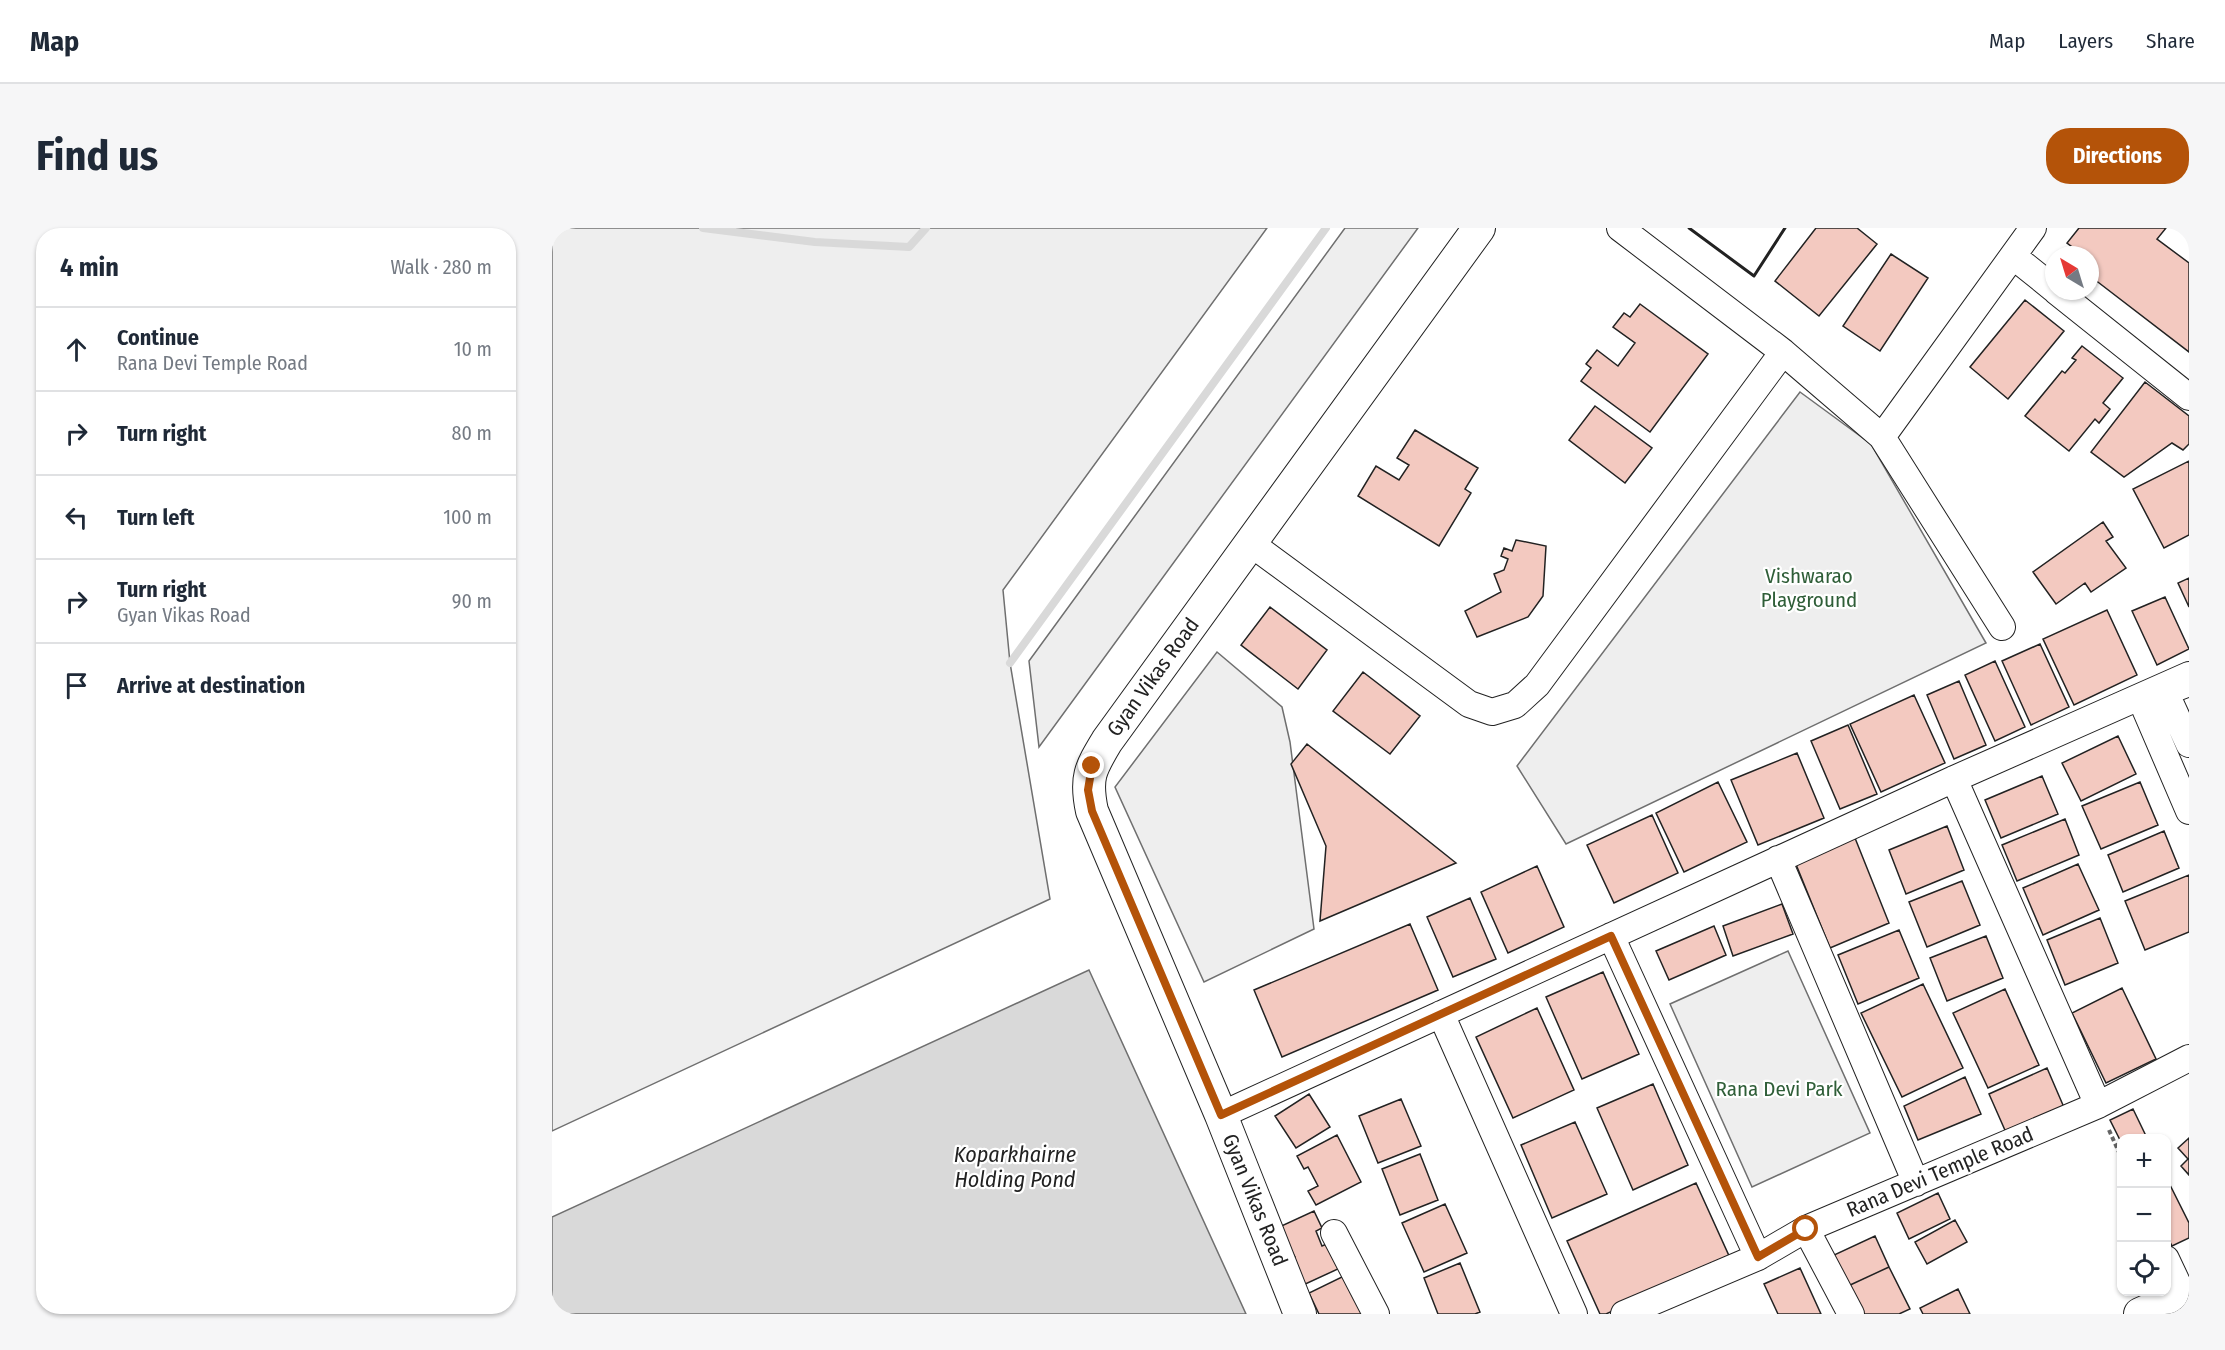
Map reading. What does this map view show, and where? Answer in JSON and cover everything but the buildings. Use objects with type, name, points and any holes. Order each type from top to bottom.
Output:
[{"type":"street","name":"Gyan Vikas Road","points":[[1300,1314],[1221,1115],[1092,811],[1088,790],[1092,766],[1107,741],[1479,228]]},
{"type":"street","points":[[1620,228],[1783,352],[1882,437],[2002,627]]},
{"type":"street","points":[[1882,437],[2033,228]]},
{"type":"street","points":[[2013,256],[2045,282]]},
{"type":"street","points":[[2068,300],[2189,397]]},
{"type":"street","points":[[1250,543],[1469,704],[1492,712],[1515,705],[1537,685],[1783,352]]},
{"type":"street","points":[[1221,1115],[1778,859],[2189,675]]},
{"type":"street","points":[[2189,683],[2171,690],[2168,698],[2189,744]]},
{"type":"street","points":[[2140,696],[2187,799]]},
{"type":"street","points":[[1954,779],[2098,1105]]},
{"type":"street","points":[[1778,859],[1916,1183]]},
{"type":"street","points":[[1611,936],[1758,1257]]},
{"type":"street","points":[[1441,1014],[1574,1314]]},
{"type":"street","name":"Rana Devi Temple Road","points":[[1624,1314],[1758,1257],[1806,1229],[2098,1105],[2189,1058]]},
{"type":"street","points":[[1806,1229],[1851,1314]]},
{"type":"street","points":[[1334,1233],[1376,1314]]},
{"type":"street","points":[[2140,1314],[2186,1295],[2171,1268]]},
{"type":"green space","points":[[552,228],[1267,228],[1003,590],[1010,663],[1050,899],[552,1131]]},
{"type":"green space","points":[[1345,228],[1418,228],[1039,747],[1029,661]]},
{"type":"green space","name":"Vishwarao Playground","points":[[1800,392],[1871,444],[1986,643],[1566,844],[1517,766]]},
{"type":"green space","points":[[1217,652],[1282,707],[1290,742],[1314,929],[1204,982],[1115,787]]},
{"type":"green space","name":"Rana Devi Park","points":[[1788,951],[1870,1133],[1752,1187],[1670,1004]]},
{"type":"water","name":"Koparkhairne Holding Pond","points":[[1089,970],[1246,1314],[552,1314],[552,1217]]},
{"type":"waterway","points":[[703,228],[815,242],[909,247],[926,228]]},
{"type":"waterway","points":[[1010,663],[1326,228]]},
{"type":"wall","points":[[1689,228],[1754,276],[1785,228]]},
{"type":"route","points":[[1092,766],[1088,790],[1092,811],[1221,1115],[1611,936],[1758,1257],[1806,1229]]}]
